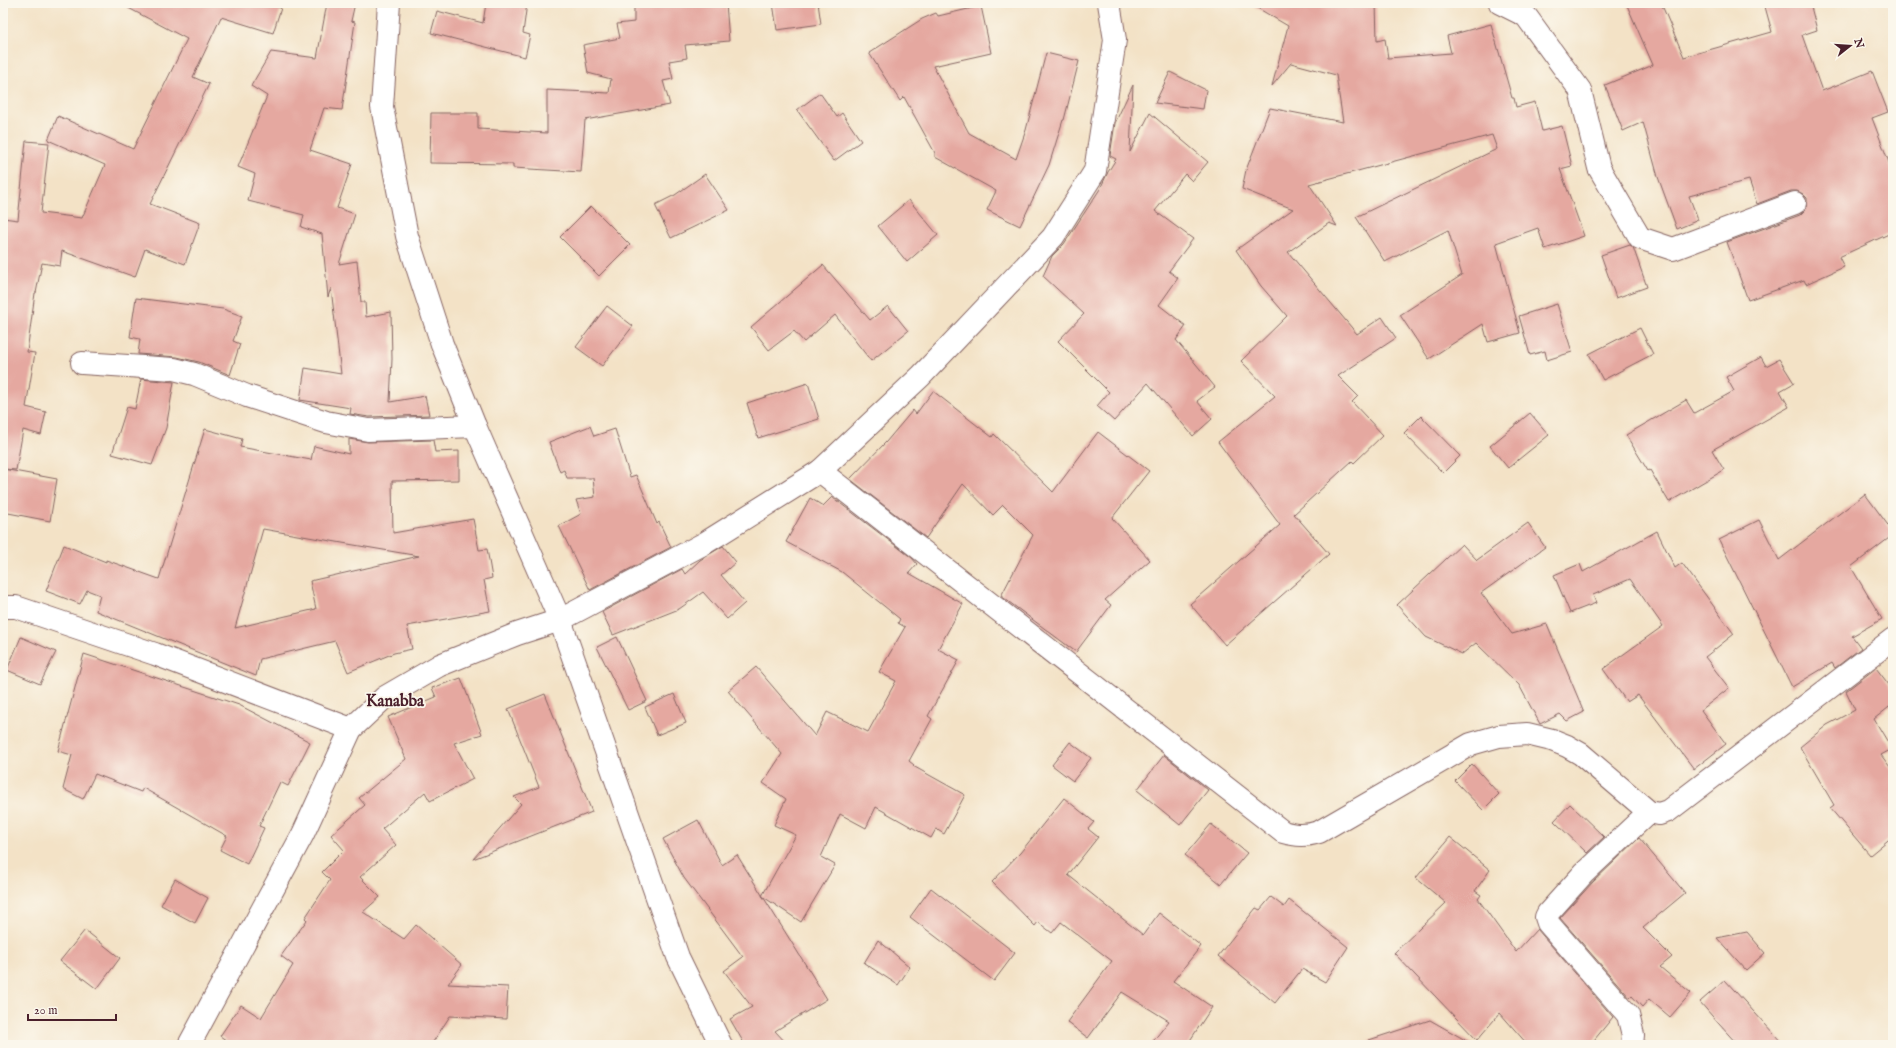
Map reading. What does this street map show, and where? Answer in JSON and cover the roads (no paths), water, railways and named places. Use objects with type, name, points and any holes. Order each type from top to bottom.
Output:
[{"type":"street","points":[[389,3],[382,107],[407,236],[442,344],[560,620],[678,957],[721,1045]]},
{"type":"street","points":[[189,1045],[303,834],[351,729],[385,697],[440,665],[517,634],[560,620],[705,543],[820,470],[921,376],[1053,237],[1095,172],[1115,40],[1109,3]]},
{"type":"street","points":[[1500,3],[1526,16],[1580,90],[1599,168],[1640,238],[1673,250],[1795,202]]},
{"type":"street","points":[[82,363],[174,369],[194,374],[246,396],[326,422],[368,430],[476,426]]},
{"type":"street","points":[[820,470],[1283,832],[1307,836],[1319,832],[1471,744],[1499,736],[1527,734],[1552,740],[1581,754],[1649,812],[1659,814],[1668,811],[1893,639]]},
{"type":"street","points":[[3,607],[16,607],[155,654],[351,729]]},
{"type":"street","points":[[1632,1045],[1633,1035],[1628,1015],[1548,923],[1546,917],[1584,873],[1649,812]]},
{"type":"district","name":"Kanabba","points":[[395,700]]}]
